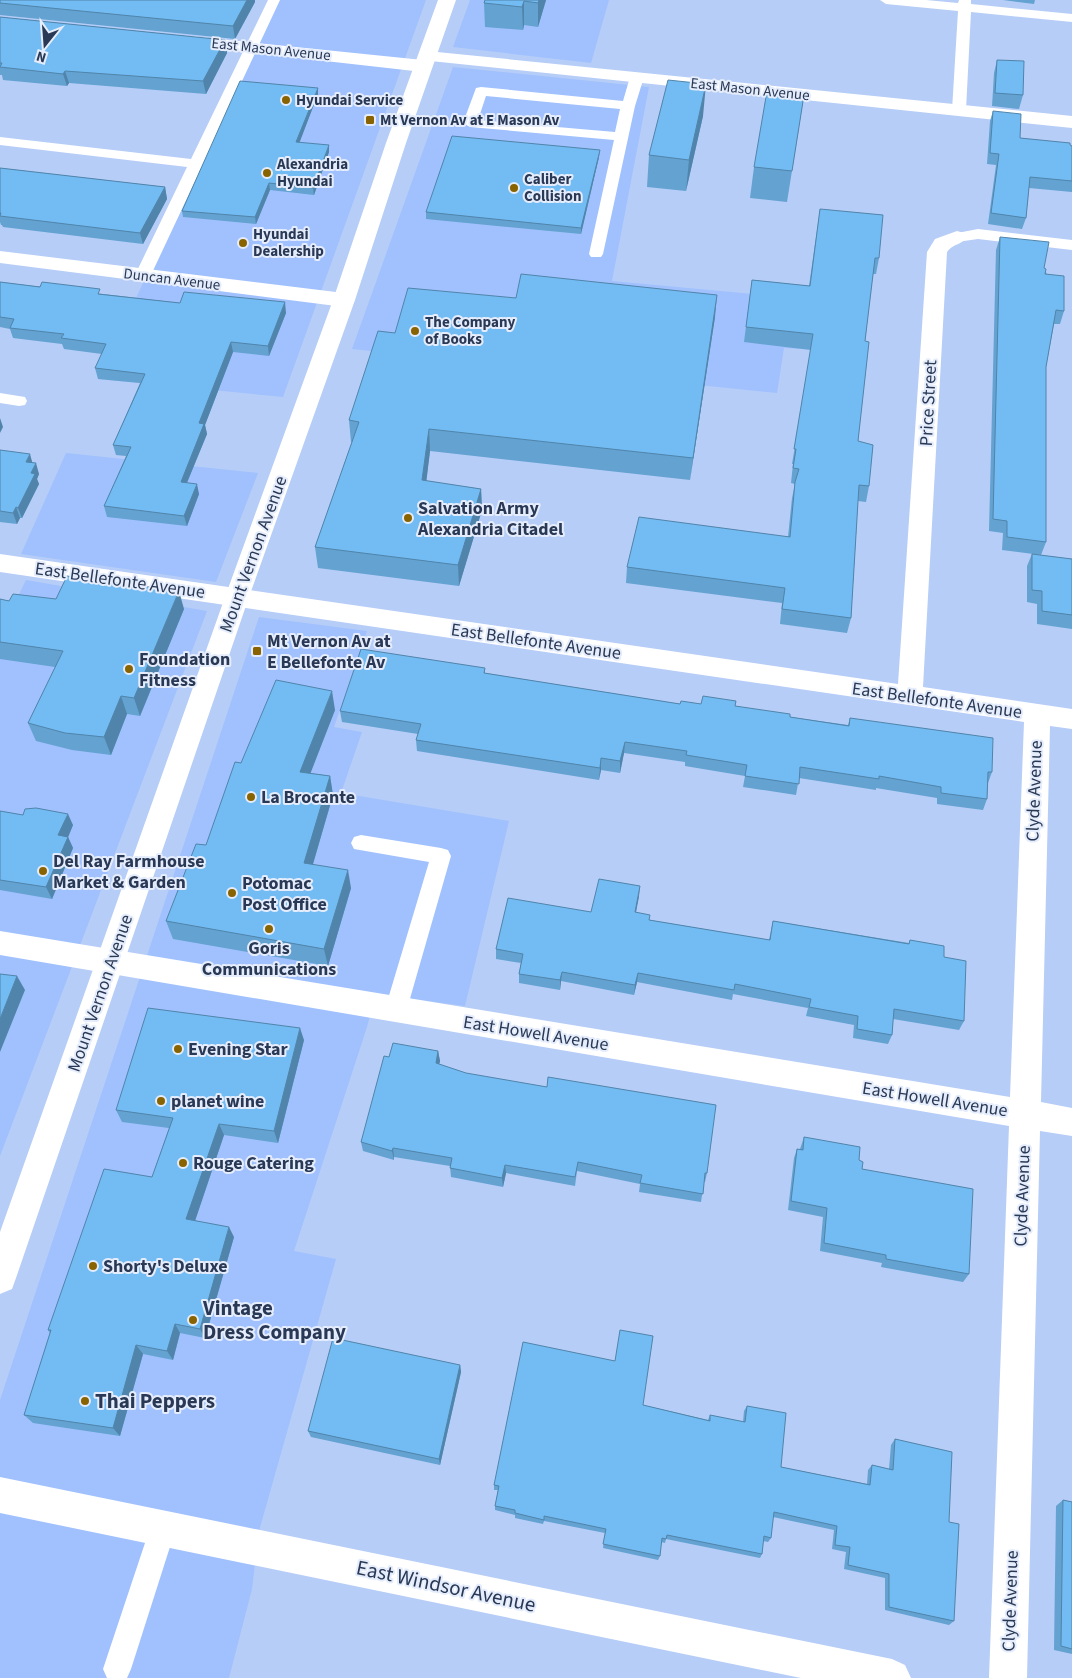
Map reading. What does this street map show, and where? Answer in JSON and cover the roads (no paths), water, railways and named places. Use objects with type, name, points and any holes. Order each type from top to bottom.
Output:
[{"type":"street","name":"Mount Vernon Avenue","points":[[0,1278],[112,962],[237,597],[344,300],[447,0]]},
{"type":"street","name":"East Mason Avenue","points":[[174,39],[251,47],[637,77],[1072,122]]},
{"type":"street","name":"Price Street","points":[[910,696],[937,252],[942,243],[956,237]]},
{"type":"street","name":"Duncan Avenue","points":[[0,257],[344,300]]},
{"type":"street","name":"East Bellefonte Avenue","points":[[0,563],[1072,719]]},
{"type":"street","name":"Clyde Avenue","points":[[1008,1678],[1036,714]]},
{"type":"street","name":"East Howell Avenue","points":[[0,943],[1072,1122]]},
{"type":"street","name":"East Windsor Avenue","points":[[0,1495],[892,1678]]},
{"type":"lane","points":[[143,275],[274,0]]},
{"type":"lane","points":[[886,0],[965,4],[1072,18]]},
{"type":"lane","points":[[959,110],[965,4]]},
{"type":"lane","points":[[596,254],[628,106],[637,77]]},
{"type":"lane","points":[[621,137],[470,123],[481,91],[628,106]]},
{"type":"lane","points":[[0,141],[196,164]]},
{"type":"lane","name":"Price Street","points":[[956,237],[978,234],[1072,245]]},
{"type":"lane","points":[[0,398],[19,401]]},
{"type":"lane","points":[[361,843],[441,856],[396,1009]]},
{"type":"lane","points":[[117,1669],[163,1528]]},
{"type":"place","name":"Hyundai Service","points":[[286,100]]},
{"type":"place","name":"Mt Vernon Av at E Mason Av","points":[[370,120]]},
{"type":"place","name":"Alexandria Hyundai","points":[[267,173]]},
{"type":"place","name":"Caliber Collision","points":[[514,188]]},
{"type":"place","name":"Hyundai Dealership","points":[[243,243]]},
{"type":"place","name":"The Company of Books","points":[[415,331]]},
{"type":"place","name":"Salvation Army Alexandria Citadel","points":[[408,518]]},
{"type":"place","name":"Mt Vernon Av at E Bellefonte Av","points":[[257,651]]},
{"type":"place","name":"Foundation Fitness","points":[[129,669]]},
{"type":"place","name":"La Brocante","points":[[251,797]]},
{"type":"place","name":"Del Ray Farmhouse Market & Garden","points":[[43,871]]},
{"type":"place","name":"Potomac Post Office","points":[[232,893]]},
{"type":"place","name":"Goris Communications","points":[[269,929]]},
{"type":"place","name":"Evening Star","points":[[178,1049]]},
{"type":"place","name":"planet wine","points":[[161,1101]]},
{"type":"place","name":"Rouge Catering","points":[[183,1163]]},
{"type":"place","name":"Shorty's Deluxe","points":[[93,1266]]},
{"type":"place","name":"Vintage Dress Company","points":[[193,1320]]},
{"type":"place","name":"Thai Peppers","points":[[85,1401]]}]
